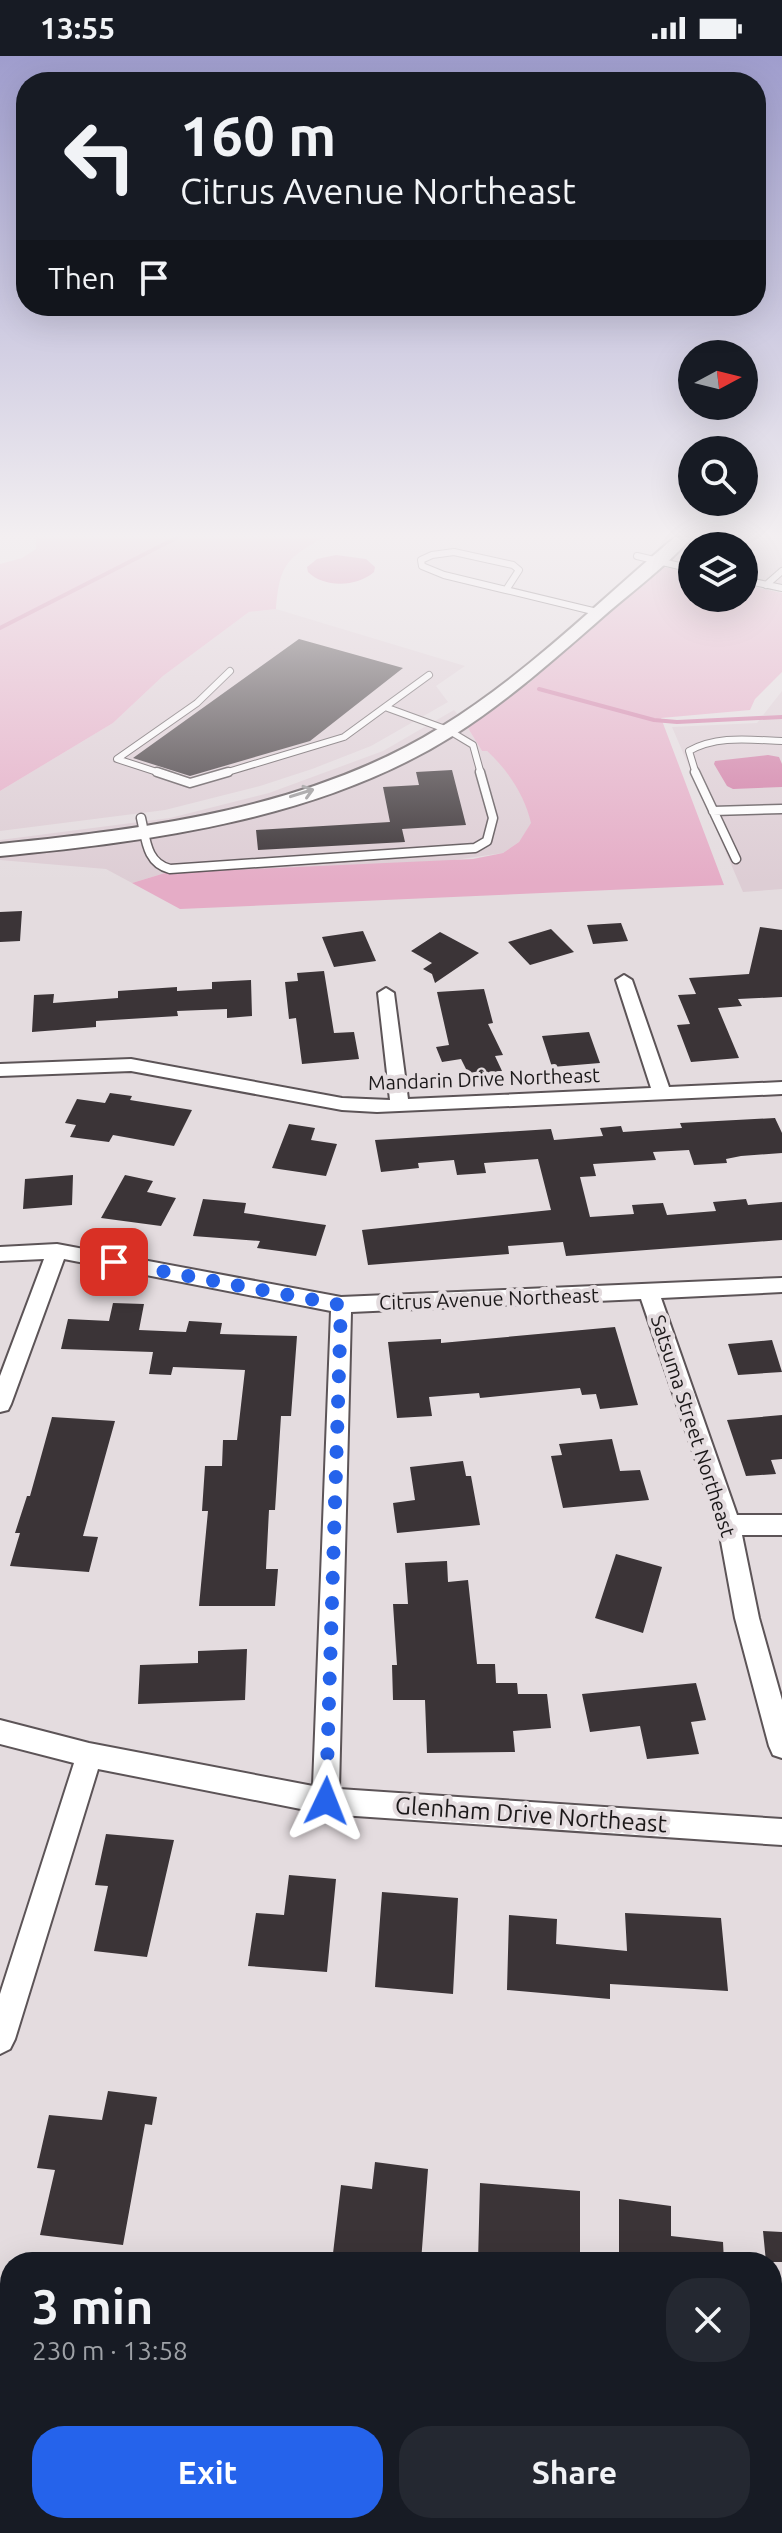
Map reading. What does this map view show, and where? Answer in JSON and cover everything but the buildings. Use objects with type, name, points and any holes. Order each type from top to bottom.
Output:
[{"type":"street","points":[[0,850],[267,804],[333,784],[397,757],[448,730],[498,697],[550,653]]},
{"type":"street","points":[[0,835],[143,825],[265,789],[377,749],[427,722],[484,683]]},
{"type":"street","points":[[624,980],[662,1094]]},
{"type":"street","points":[[386,993],[400,1106]]},
{"type":"street","name":"Mandarin Drive Northeast","points":[[0,1070],[131,1065],[342,1104],[400,1106],[782,1088]]},
{"type":"street","points":[[0,1404],[57,1251]]},
{"type":"street","name":"Citrus Avenue Northeast","points":[[0,1254],[57,1251],[341,1305],[782,1285]]},
{"type":"street","name":"Satsuma Street Northeast","points":[[649,1293],[729,1525],[747,1618],[782,1746]]},
{"type":"street","points":[[326,1801],[341,1305]]},
{"type":"street","points":[[729,1525],[782,1525]]},
{"type":"street","name":"Glenham Drive Northeast","points":[[0,1732],[89,1755],[326,1801],[782,1832]]},
{"type":"street","points":[[0,2039],[89,1755]]},
{"type":"lane","points":[[230,671],[197,703],[117,759],[190,783],[344,737],[429,675]]},
{"type":"lane","points":[[143,825],[152,862],[158,867],[170,869],[475,848],[487,841],[493,818],[473,745],[448,730],[385,707]]},
{"type":"lane","points":[[736,859],[689,759],[689,751],[698,745],[713,742],[782,741]]},
{"type":"lane","points":[[713,811],[782,809]]},
{"type":"shaded area","points":[[0,653],[194,653],[163,676],[113,723],[0,791]]},
{"type":"shaded area","points":[[194,653],[421,653],[465,666],[436,686],[448,702],[371,746],[312,769],[260,786],[165,810],[0,831],[0,791],[113,723],[163,676]]},
{"type":"shaded area","points":[[563,653],[782,653],[782,672],[755,699],[750,710],[661,718],[724,885],[180,909],[132,883],[165,873],[473,859],[503,853],[519,842],[531,823],[520,793],[509,775],[487,751],[482,751],[466,725],[523,683],[528,684]]},
{"type":"shaded area","points":[[782,691],[782,889],[743,892],[672,727],[757,723]]},
{"type":"shaded area","points":[[454,710],[459,716],[391,755],[328,781],[172,823],[0,846],[0,840],[170,818],[269,793],[383,751]]},
{"type":"shaded area","points":[[466,725],[482,751],[487,751],[501,763],[527,801],[532,823],[519,842],[503,853],[433,863],[165,873],[132,883],[106,869],[0,860],[0,855],[272,807]]},
{"type":"shaded area","points":[[768,755],[779,757],[782,787],[733,789],[727,786],[714,764],[715,761]]},
{"type":"waterway","points":[[539,689],[654,720],[677,722],[782,717]]},
{"type":"route","points":[[114,1262],[341,1305],[326,1801]]}]
